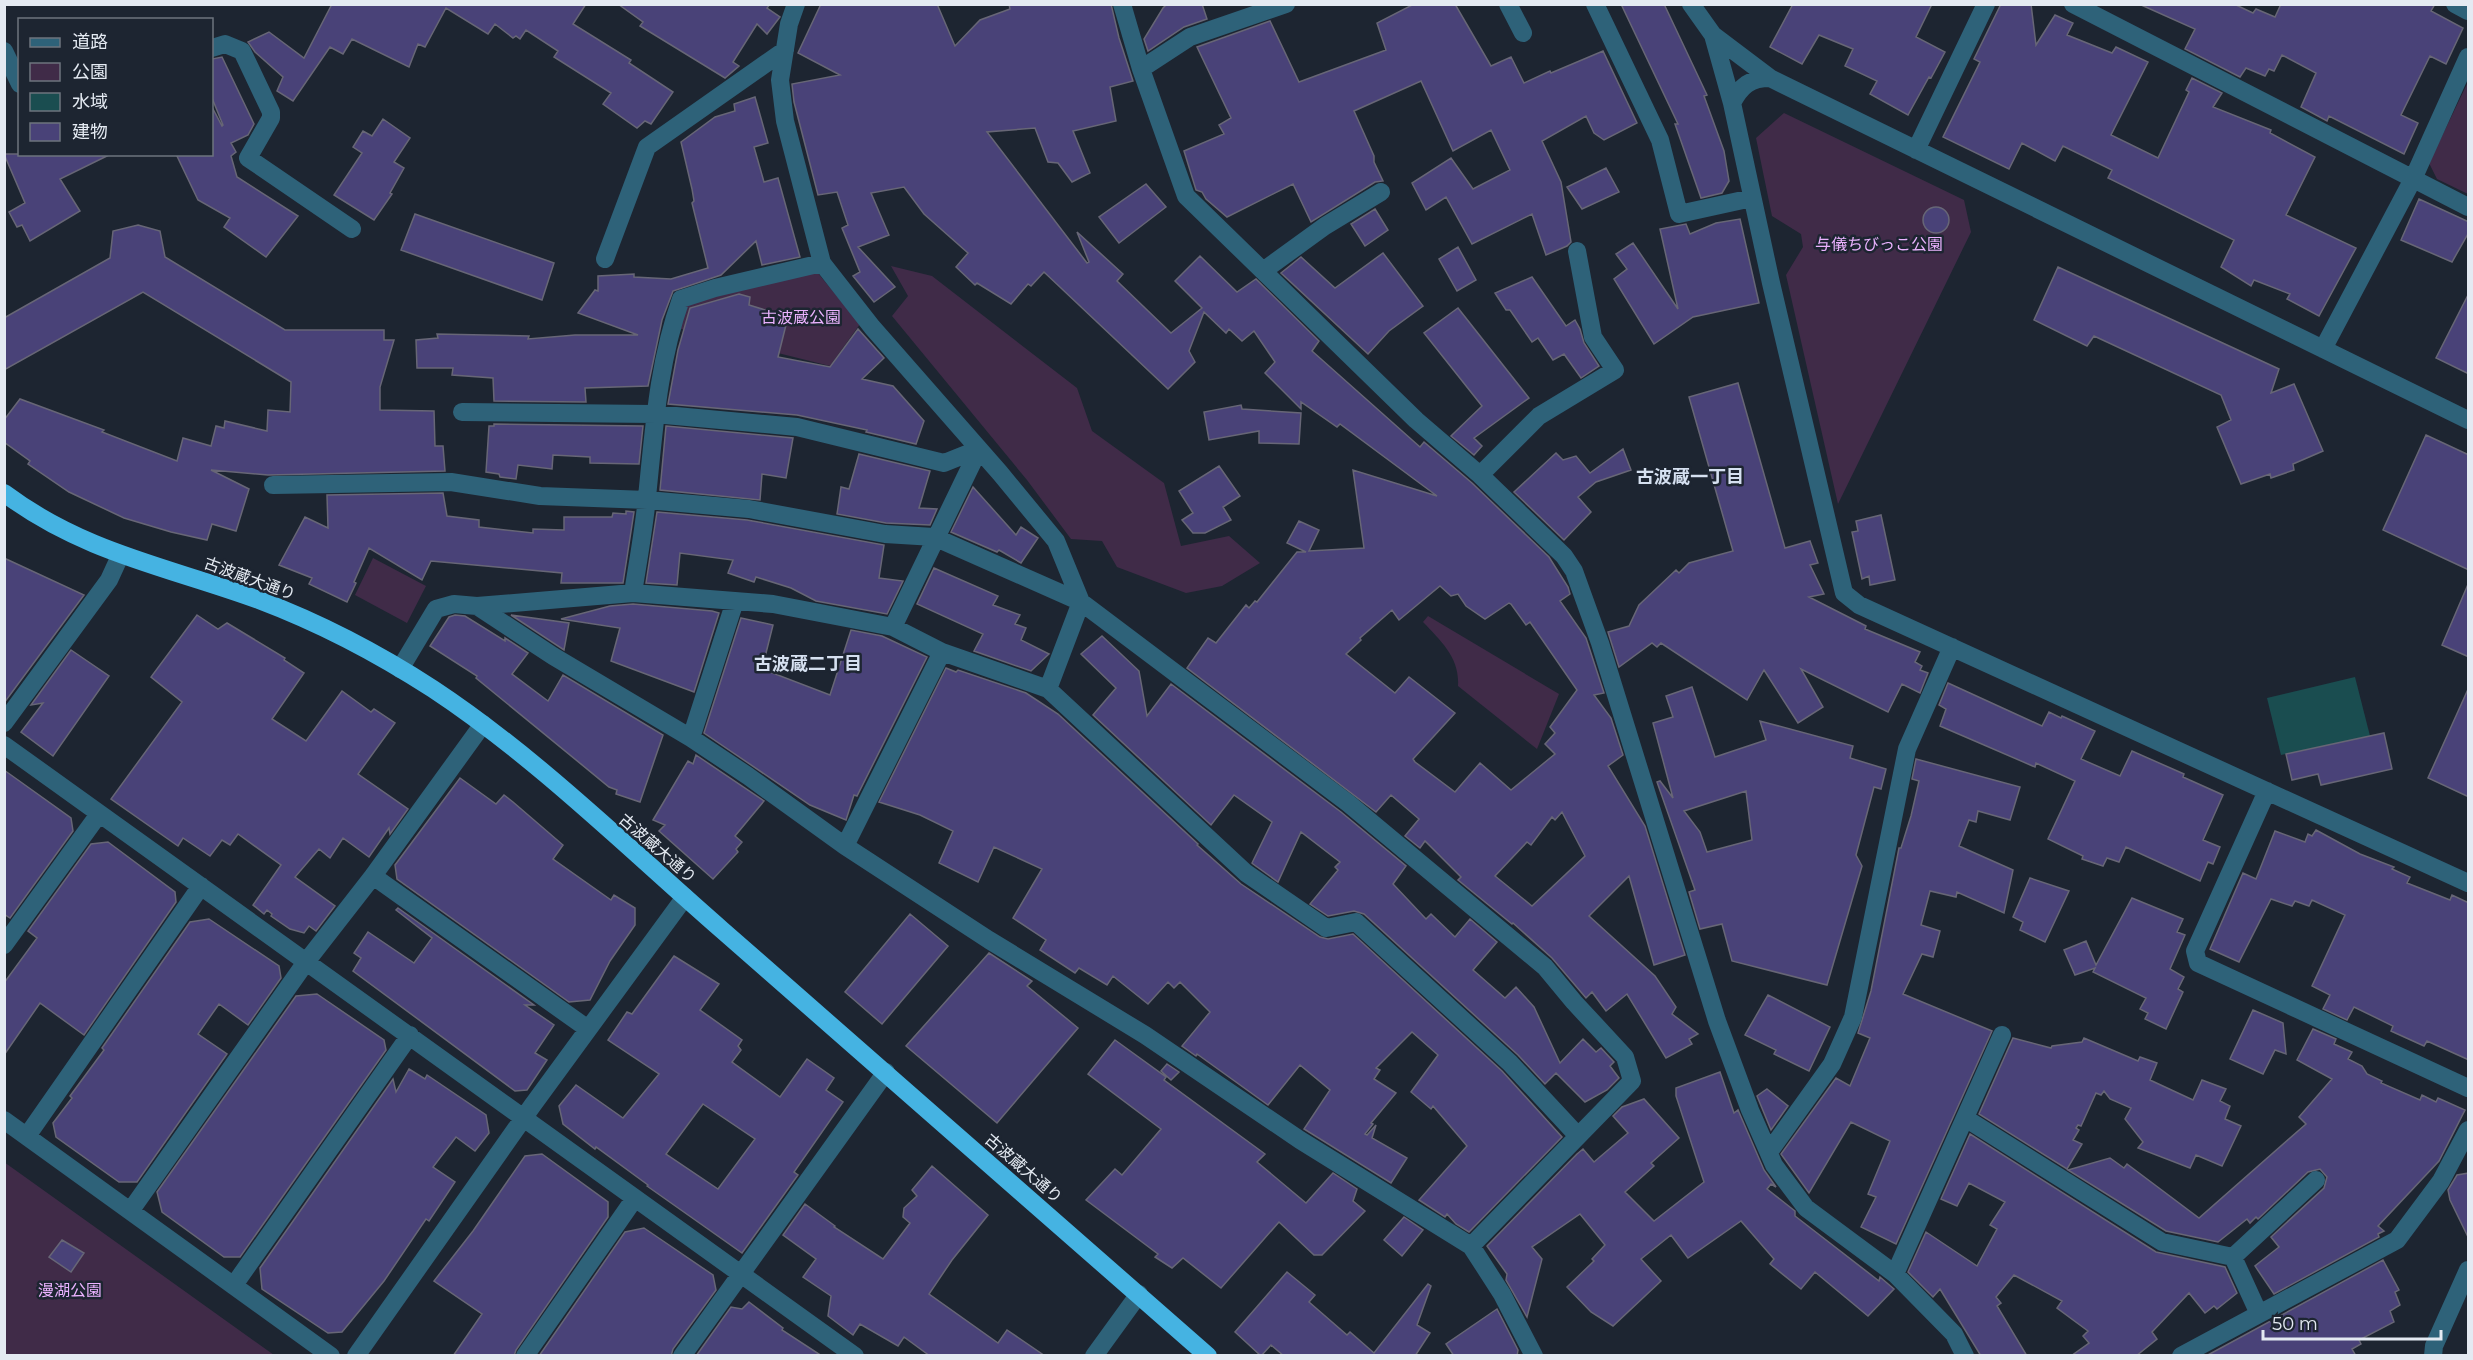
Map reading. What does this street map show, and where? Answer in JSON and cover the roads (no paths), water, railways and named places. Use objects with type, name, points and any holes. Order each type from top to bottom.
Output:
[{"type":"highway","name":"古波蔵大通り","points":[[4,493],[60,528],[120,556],[262,601],[332,632],[400,669],[483,724],[685,897],[1208,1356]]},
{"type":"street","points":[[796,4],[789,24],[780,81],[785,121],[822,263],[872,327],[1056,541],[1081,602],[1048,689]]},
{"type":"street","points":[[1122,4],[1140,69],[1186,196],[1416,420],[1480,475],[1564,556],[1574,571],[1600,644],[1717,1021],[1774,1166],[1806,1208],[1894,1274],[1954,1334],[1965,1356]]},
{"type":"street","points":[[1140,69],[1190,37],[1286,4]]},
{"type":"street","points":[[1508,4],[1523,33]]},
{"type":"street","points":[[1596,4],[1660,140],[1679,214],[1752,198]]},
{"type":"street","points":[[1691,4],[1713,35],[1770,78],[2469,420]]},
{"type":"street","points":[[1916,150],[1986,4]]},
{"type":"street","points":[[2073,4],[2469,207]]},
{"type":"street","points":[[2455,4],[2469,11]]},
{"type":"street","points":[[1713,35],[1732,103],[1844,593],[1859,605],[2469,883]]},
{"type":"street","points":[[213,48],[225,44],[242,51],[271,112],[270,123],[248,158],[352,229]]},
{"type":"street","points":[[605,260],[647,147],[785,50]]},
{"type":"street","points":[[4,51],[18,80]]},
{"type":"street","points":[[2323,349],[2413,179],[2469,57]]},
{"type":"street","points":[[1732,103],[1738,91],[1749,81],[1770,78]]},
{"type":"street","points":[[1263,270],[1325,226],[1381,192]]},
{"type":"street","points":[[1480,475],[1539,416],[1615,370],[1593,337],[1576,251]]},
{"type":"street","points":[[633,593],[647,500],[654,414],[671,327],[681,299],[715,288],[822,263]]},
{"type":"street","points":[[462,412],[654,414],[797,427],[944,463],[979,449]]},
{"type":"street","points":[[893,627],[934,537],[979,449]]},
{"type":"street","points":[[273,485],[451,482],[540,496],[647,500],[749,509],[885,534],[934,537],[1081,602],[1347,803],[1545,967],[1625,1058],[1632,1081],[1471,1246]]},
{"type":"street","points":[[4,723],[109,580],[120,556]]},
{"type":"street","points":[[400,669],[436,609],[454,604],[477,606],[633,593],[773,604],[893,627],[942,652],[1048,689],[1246,873],[1326,928],[1356,922],[1510,1063],[1578,1136]]},
{"type":"street","points":[[691,738],[735,601]]},
{"type":"street","points":[[477,606],[553,657],[691,738],[845,846],[989,940],[1146,1035],[1300,1140],[1471,1246],[1502,1294],[1534,1356]]},
{"type":"street","points":[[1769,1152],[1832,1064],[1853,1017],[1907,749],[1952,647]]},
{"type":"street","points":[[845,846],[942,652]]},
{"type":"street","points":[[131,1210],[306,962],[373,876],[483,724]]},
{"type":"street","points":[[4,745],[524,1117],[846,1353]]},
{"type":"street","points":[[2267,791],[2195,951],[2198,963],[2469,1088]]},
{"type":"street","points":[[4,945],[99,814]]},
{"type":"street","points":[[373,876],[588,1029]]},
{"type":"street","points":[[27,1136],[201,886]]},
{"type":"street","points":[[356,1356],[524,1117],[685,897]]},
{"type":"street","points":[[234,1285],[410,1035]]},
{"type":"street","points":[[1894,1274],[2002,1035]]},
{"type":"street","points":[[682,1356],[885,1072]]},
{"type":"street","points":[[1965,1118],[2162,1242],[2234,1257]]},
{"type":"street","points":[[4,1120],[331,1356]]},
{"type":"street","points":[[2181,1356],[2397,1240],[2441,1181],[2469,1130]]},
{"type":"street","points":[[2234,1257],[2316,1180]]},
{"type":"street","points":[[525,1356],[635,1198]]},
{"type":"street","points":[[2234,1257],[2259,1314]]},
{"type":"street","points":[[2433,1356],[2434,1346],[2469,1270]]},
{"type":"street","points":[[1094,1356],[1139,1294]]},
{"type":"water","points":[[2355,677],[2370,736],[2281,755],[2267,698]]},
{"type":"district","name":"古波蔵一丁目","points":[[1690,477]]},
{"type":"district","name":"古波蔵二丁目","points":[[808,664]]},
{"type":"park label","name":"与儀ちびっこ公園","points":[[1879,244]]},
{"type":"park label","name":"古波蔵公園","points":[[801,317]]},
{"type":"park label","name":"漫湖公園","points":[[70,1290]]}]
